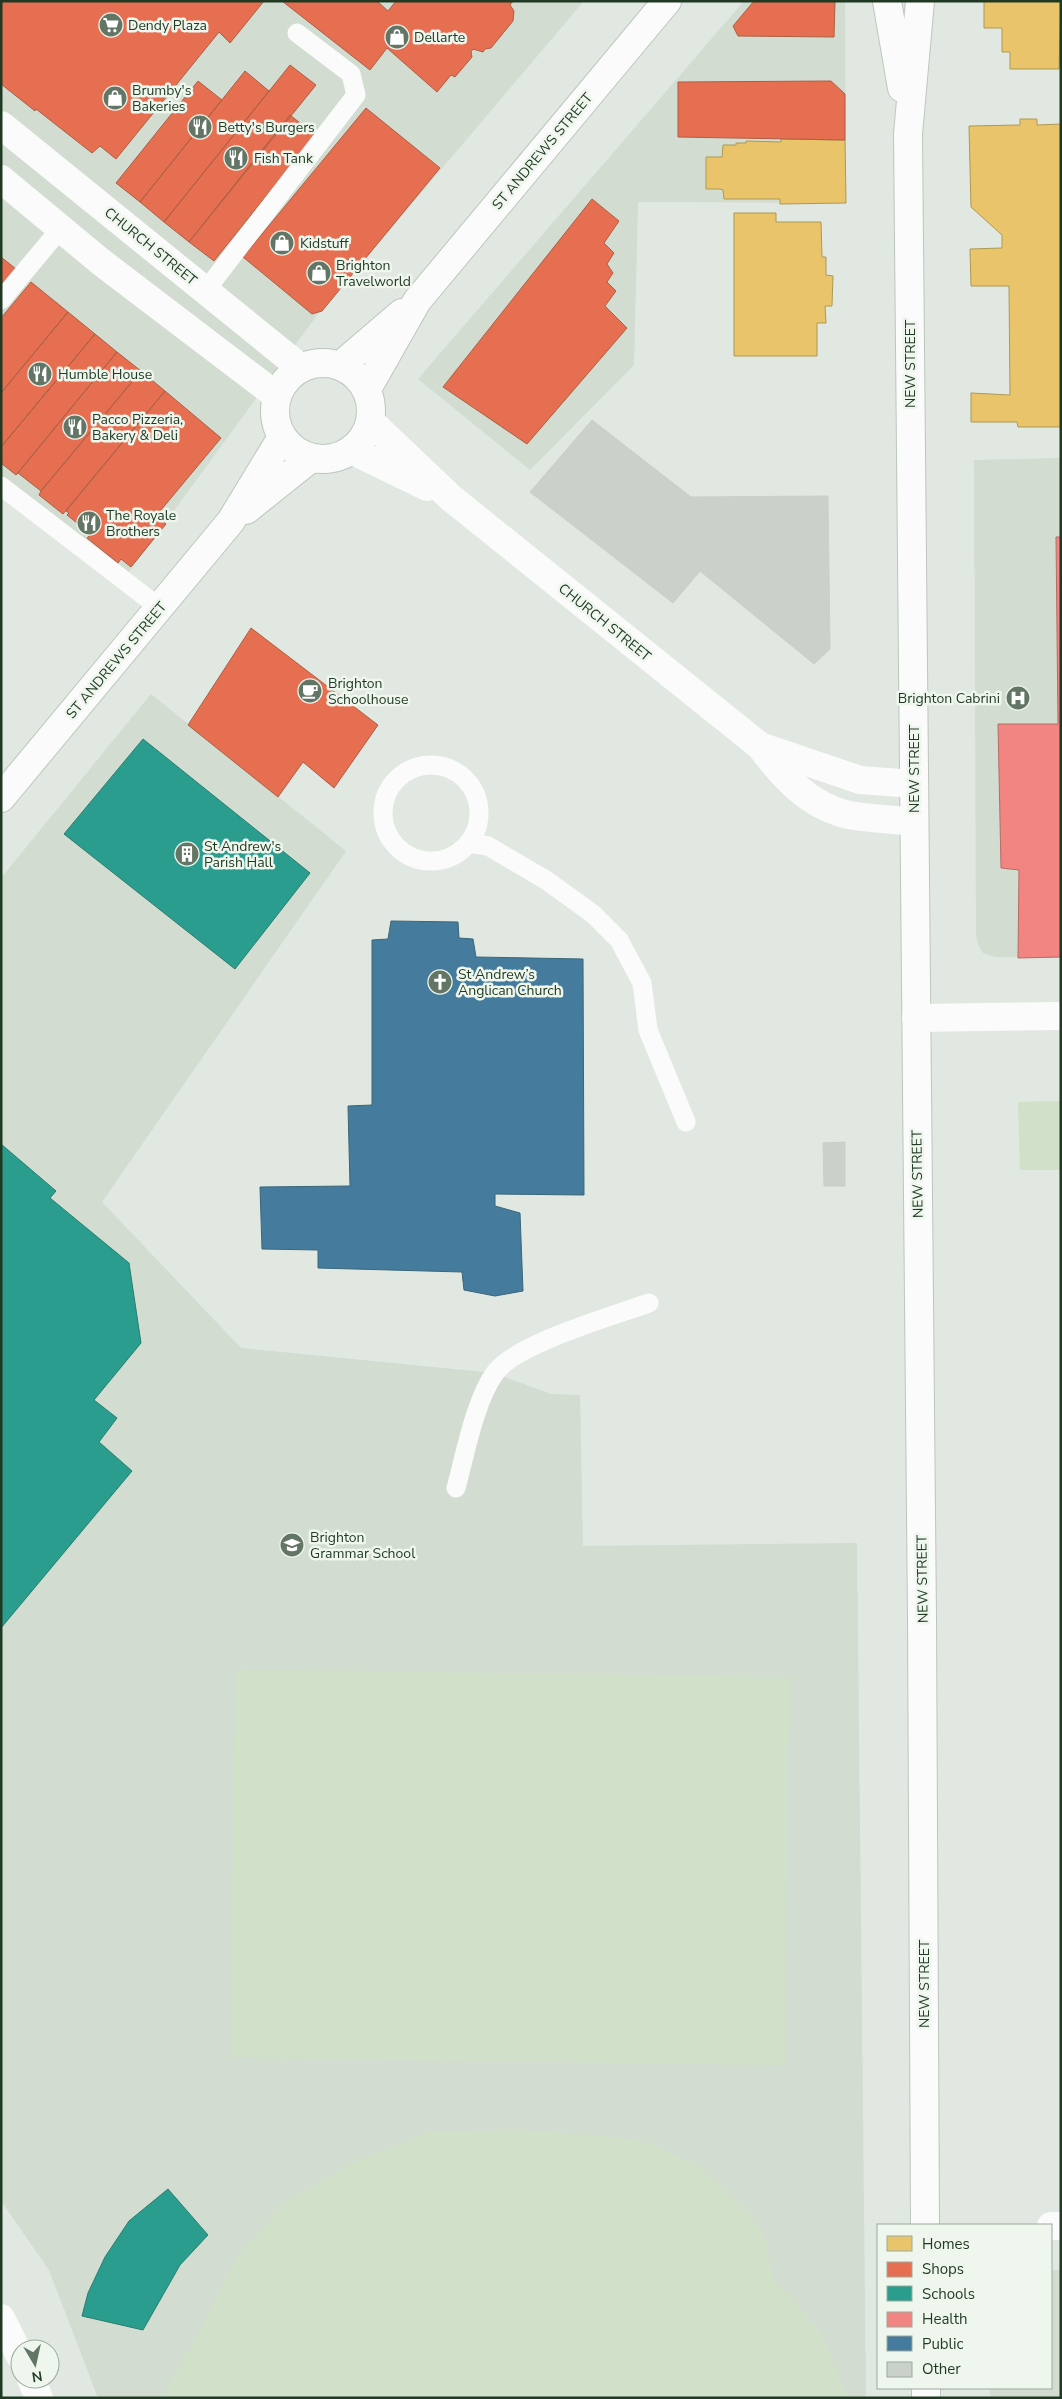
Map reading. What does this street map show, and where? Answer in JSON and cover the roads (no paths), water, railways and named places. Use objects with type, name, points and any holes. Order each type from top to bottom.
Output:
[{"type":"street","name":"ST ANDREWS STREET","points":[[340,366],[417,301],[667,1]]},
{"type":"street","name":"NEW STREET","points":[[887,1],[908,124]]},
{"type":"street","name":"NEW STREET","points":[[920,1],[908,124],[922,1629],[925,2224]]},
{"type":"street","name":"CHURCH STREET","points":[[1,126],[301,368]]},
{"type":"street","points":[[1,179],[163,310],[277,396]]},
{"type":"street","name":"ST ANDREWS STREET","points":[[367,389],[417,301]]},
{"type":"street","points":[[314,363],[340,366],[351,371],[367,389],[372,405],[371,422],[360,443],[352,450],[339,457],[325,460],[311,458],[290,446],[282,437],[276,424],[277,396],[283,384],[301,368],[314,363]]},
{"type":"street","name":"CHURCH STREET","points":[[371,422],[451,498],[760,746],[776,768],[797,788],[818,804],[849,815],[914,822]]},
{"type":"street","name":"ST ANDREWS STREET","points":[[1,798],[231,521],[282,437]]},
{"type":"street","name":"CHURCH STREET","points":[[352,450],[451,498]]},
{"type":"street","name":"ST ANDREWS STREET","points":[[231,521],[311,458]]},
{"type":"street","name":"CHURCH STREET","points":[[760,746],[860,780],[914,784]]},
{"type":"street","points":[[916,1018],[1061,1016]]},
{"type":"street","points":[[1,2318],[12,2339]]},
{"type":"lane","points":[[206,290],[356,95],[351,74],[297,32]]},
{"type":"lane","points":[[1,300],[61,228]]},
{"type":"lane","points":[[1,486],[160,608]]},
{"type":"lane","points":[[426,764],[454,769],[474,789],[480,811],[478,828],[469,843],[457,855],[444,860],[427,862],[404,853],[392,842],[382,819],[383,802],[390,786],[410,768],[426,764]]},
{"type":"lane","points":[[469,843],[488,846],[546,880],[593,914],[619,940],[642,983],[648,1030],[686,1122]]},
{"type":"lane","points":[[456,1488],[476,1415],[489,1382],[502,1364],[537,1344],[649,1303]]},
{"type":"place","name":"Dendy Plaza","points":[[111,25]]},
{"type":"place","name":"Dellarte","points":[[397,37]]},
{"type":"place","name":"Brumby's Bakeries","points":[[115,98]]},
{"type":"place","name":"Betty's Burgers","points":[[200,127]]},
{"type":"place","name":"Fish Tank","points":[[236,158]]},
{"type":"place","name":"Kidstuff","points":[[282,243]]},
{"type":"place","name":"Brighton Travelworld","points":[[319,273]]},
{"type":"place","name":"Humble House","points":[[40,374]]},
{"type":"place","name":"Pacco Pizzeria, Bakery & Deli","points":[[75,427]]},
{"type":"place","name":"The Royale Brothers","points":[[89,523]]},
{"type":"place","name":"Brighton Schoolhouse","points":[[310,691]]},
{"type":"place","name":"Brighton Cabrini","points":[[1018,698]]},
{"type":"place","name":"St Andrew's Parish Hall","points":[[187,854]]},
{"type":"place","name":"St Andrew’s Anglican Church","points":[[440,982]]},
{"type":"place","name":"Brighton Grammar School","points":[[292,1545]]}]
